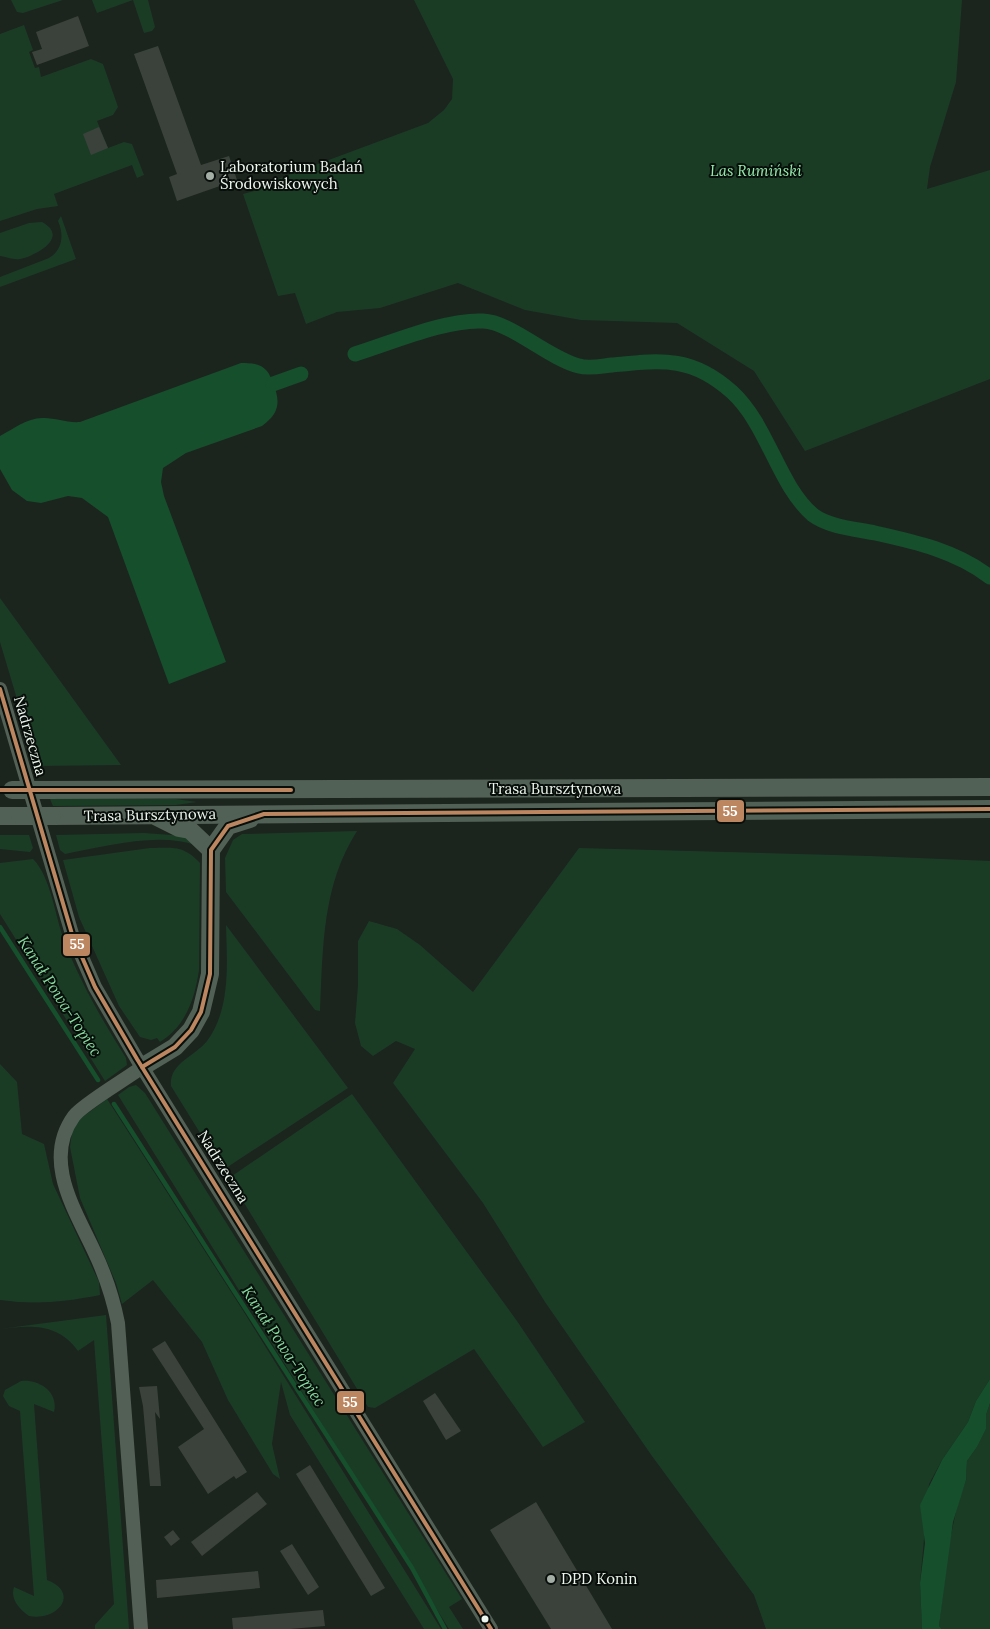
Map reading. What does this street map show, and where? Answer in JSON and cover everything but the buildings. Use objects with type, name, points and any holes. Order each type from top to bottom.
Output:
[{"type":"main road","name":"Trasa Bursztynowa","points":[[6,790],[990,787]]},
{"type":"main road","name":"Trasa Bursztynowa","points":[[0,816],[990,809]]},
{"type":"main road","points":[[142,1068],[175,1047],[191,1030],[201,1012],[210,974],[211,850],[228,826],[264,814]]},
{"type":"main road","points":[[153,815],[179,828],[190,830],[211,850]]},
{"type":"street","name":"Nadrzeczna","points":[[0,689],[72,934],[99,995],[142,1068],[491,1629]]},
{"type":"street","points":[[141,1629],[118,1323],[114,1301],[102,1270],[67,1192],[61,1172],[60,1156],[68,1126],[75,1114],[142,1068]]},
{"type":"green space","points":[[11,0],[63,0],[23,13],[17,12]]},
{"type":"green space","points":[[92,0],[133,0],[97,13]]},
{"type":"green space","points":[[133,0],[148,0],[155,27],[152,31],[144,33]]},
{"type":"green space","name":"Las Rumiński","points":[[414,0],[962,0],[956,82],[930,167],[927,189],[990,170],[990,379],[805,451],[754,371],[677,323],[581,320],[525,310],[458,283],[380,308],[337,312],[306,324],[295,293],[278,296],[243,194],[261,189],[267,183],[428,123],[444,110],[452,99],[453,79]]},
{"type":"green space","points":[[24,25],[33,50],[29,52],[35,68],[39,67],[41,77],[91,59],[103,64],[118,107],[113,115],[97,121],[108,148],[124,142],[132,144],[144,175],[137,178],[132,165],[54,194],[58,206],[37,209],[0,221],[0,34]]},
{"type":"green space","points":[[61,216],[76,259],[0,287],[0,277],[54,255],[61,241],[58,221]]},
{"type":"green space","points":[[42,222],[50,228],[53,234],[52,240],[48,245],[34,254],[20,259],[0,256],[0,233],[29,223]]},
{"type":"green space","points":[[0,598],[121,765],[37,766],[0,642]]},
{"type":"green space","points":[[50,799],[176,799],[197,802],[176,805],[53,806]]},
{"type":"green space","points":[[357,831],[345,852],[331,895],[326,918],[320,1011],[315,1010],[226,892],[225,858],[233,840],[242,834]]},
{"type":"green space","points":[[144,833],[185,836],[195,845],[180,841],[147,840],[65,854],[60,850],[56,835]]},
{"type":"green space","points":[[0,835],[29,835],[33,848],[30,852],[0,849]]},
{"type":"green space","points":[[150,848],[183,850],[200,863],[199,970],[195,991],[183,1020],[160,1042],[157,1038],[151,1040],[140,1037],[119,1006],[79,917],[63,860]]},
{"type":"green space","points":[[579,848],[990,861],[990,1379],[976,1401],[968,1422],[942,1460],[929,1484],[920,1583],[922,1629],[766,1629],[754,1595],[652,1456],[545,1302],[483,1203],[393,1083],[415,1049],[396,1041],[373,1056],[361,1046],[355,1023],[358,985],[358,941],[369,921],[397,929],[420,945],[473,992]]},
{"type":"green space","points":[[33,859],[44,876],[64,940],[84,986],[126,1058],[127,1065],[105,1081],[0,914],[0,863]]},
{"type":"green space","points":[[226,925],[348,1088],[223,1170],[171,1086],[171,1078],[178,1066],[207,1041],[220,1015],[224,1000],[227,970]]},
{"type":"green space","points":[[0,1064],[17,1082],[22,1134],[44,1144],[53,1184],[99,1282],[100,1295],[50,1302],[0,1300]]},
{"type":"green space","points":[[136,1085],[145,1093],[462,1599],[449,1607],[463,1629],[449,1629],[118,1095],[129,1087]]},
{"type":"green space","points":[[352,1094],[517,1321],[585,1422],[543,1447],[474,1349],[375,1408],[368,1407],[229,1178]]},
{"type":"green space","points":[[107,1099],[242,1309],[441,1629],[424,1629],[290,1415],[281,1382],[272,1444],[280,1479],[273,1474],[228,1400],[202,1342],[153,1280],[122,1304],[116,1283],[80,1198],[70,1147],[73,1124]]},
{"type":"green space","points":[[106,1315],[129,1629],[95,1629],[95,1625],[114,1604],[94,1340],[78,1351],[62,1335],[43,1328],[0,1329]]},
{"type":"green space","points":[[21,1381],[34,1382],[46,1388],[51,1393],[55,1405],[54,1412],[34,1404],[47,1580],[57,1586],[62,1592],[64,1599],[56,1611],[39,1617],[29,1616],[25,1613],[16,1603],[13,1596],[14,1587],[34,1596],[20,1411],[9,1406],[3,1396],[5,1390]]},
{"type":"green space","points":[[990,1403],[990,1629],[942,1629],[939,1626],[948,1549],[958,1502],[966,1480],[967,1461],[986,1429],[986,1415]]},
{"type":"shaded area","points":[[241,363],[258,365],[268,373],[275,388],[278,401],[272,416],[262,426],[186,453],[163,468],[161,482],[164,496],[226,662],[169,684],[108,517],[82,498],[68,496],[41,503],[27,501],[12,490],[0,469],[0,436],[32,419],[48,418],[80,422]]},
{"type":"shaded area","points":[[990,1379],[990,1403],[986,1415],[986,1429],[967,1461],[966,1480],[953,1522],[939,1626],[942,1629],[922,1629],[920,1583],[925,1543],[920,1505],[942,1460],[968,1422],[976,1401]]},
{"type":"waterway","points":[[355,354],[436,328],[468,321],[483,321],[505,327],[555,356],[583,367],[646,362],[676,363],[690,366],[717,380],[732,392],[744,406],[755,421],[791,488],[813,515],[835,525],[890,536],[935,549],[963,560],[990,577]]},
{"type":"waterway","points":[[273,384],[301,374]]},
{"type":"waterway","name":"Kanał Powa-Topiec","points":[[0,927],[98,1080]]},
{"type":"waterway","name":"Kanał Powa-Topiec","points":[[114,1104],[412,1568],[445,1629]]},
{"type":"transit line","name":"55","points":[[0,689],[72,934],[95,987],[137,1059],[491,1629]]},
{"type":"transit line","name":"55","points":[[0,790],[291,790]]},
{"type":"transit line","name":"55","points":[[142,1067],[175,1047],[191,1030],[201,1012],[210,974],[211,850],[228,826],[264,814],[990,809]]},
{"type":"place","name":"Laboratorium Badań Środowiskowych","points":[[210,176]]},
{"type":"place","name":"DPD Konin","points":[[551,1579]]}]
